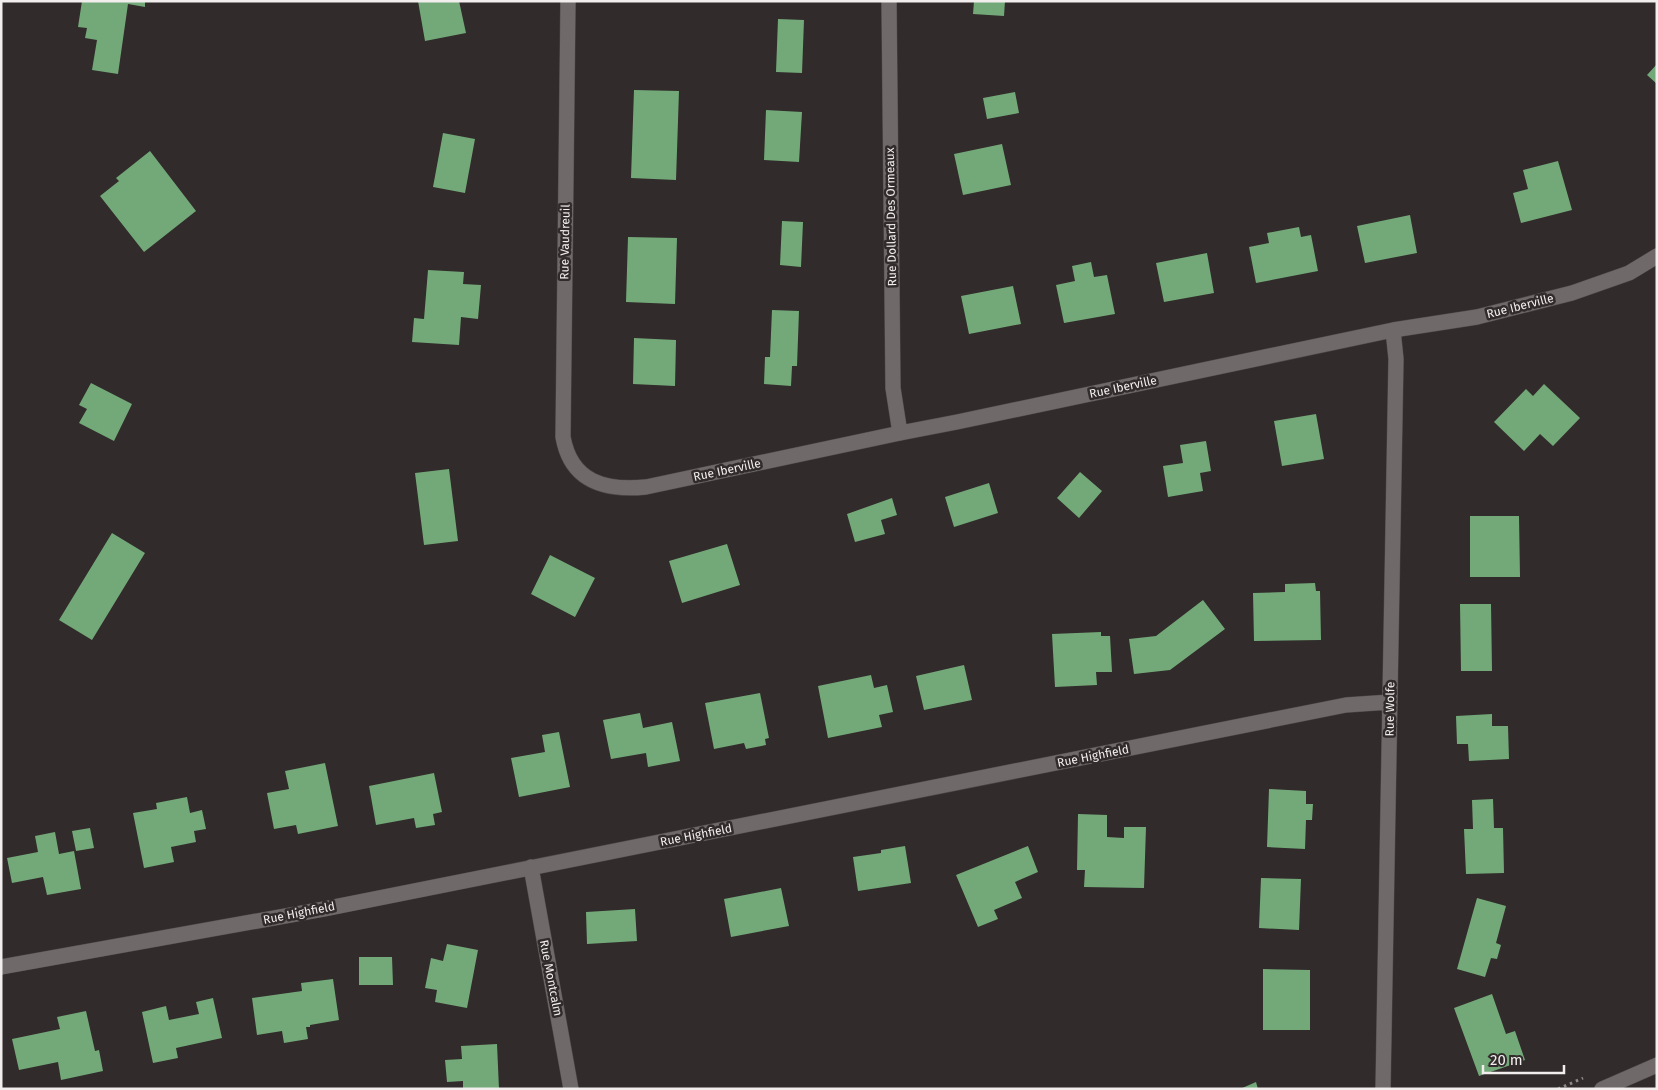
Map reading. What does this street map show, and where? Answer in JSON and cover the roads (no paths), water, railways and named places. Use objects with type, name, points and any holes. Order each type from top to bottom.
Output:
[{"type":"street","name":"Rue Vaudreuil","points":[[568,1],[562,428],[568,454],[573,463],[585,476]]},
{"type":"street","name":"Rue Dollard Des Ormeaux","points":[[889,1],[893,388],[900,432]]},
{"type":"street","name":"Rue Iberville","points":[[585,476],[610,488],[629,489],[646,487],[900,432],[967,420],[1392,330],[1477,317],[1572,293],[1629,273],[1657,256]]},
{"type":"street","name":"Rue Wolfe","points":[[1383,1089],[1396,359],[1392,330]]},
{"type":"street","name":"Rue Highfield","points":[[1,967],[324,908],[1346,705],[1390,702]]},
{"type":"street","name":"Rue Montcalm","points":[[530,867],[572,1089]]},
{"type":"street","points":[[1602,1089],[1657,1065]]}]
